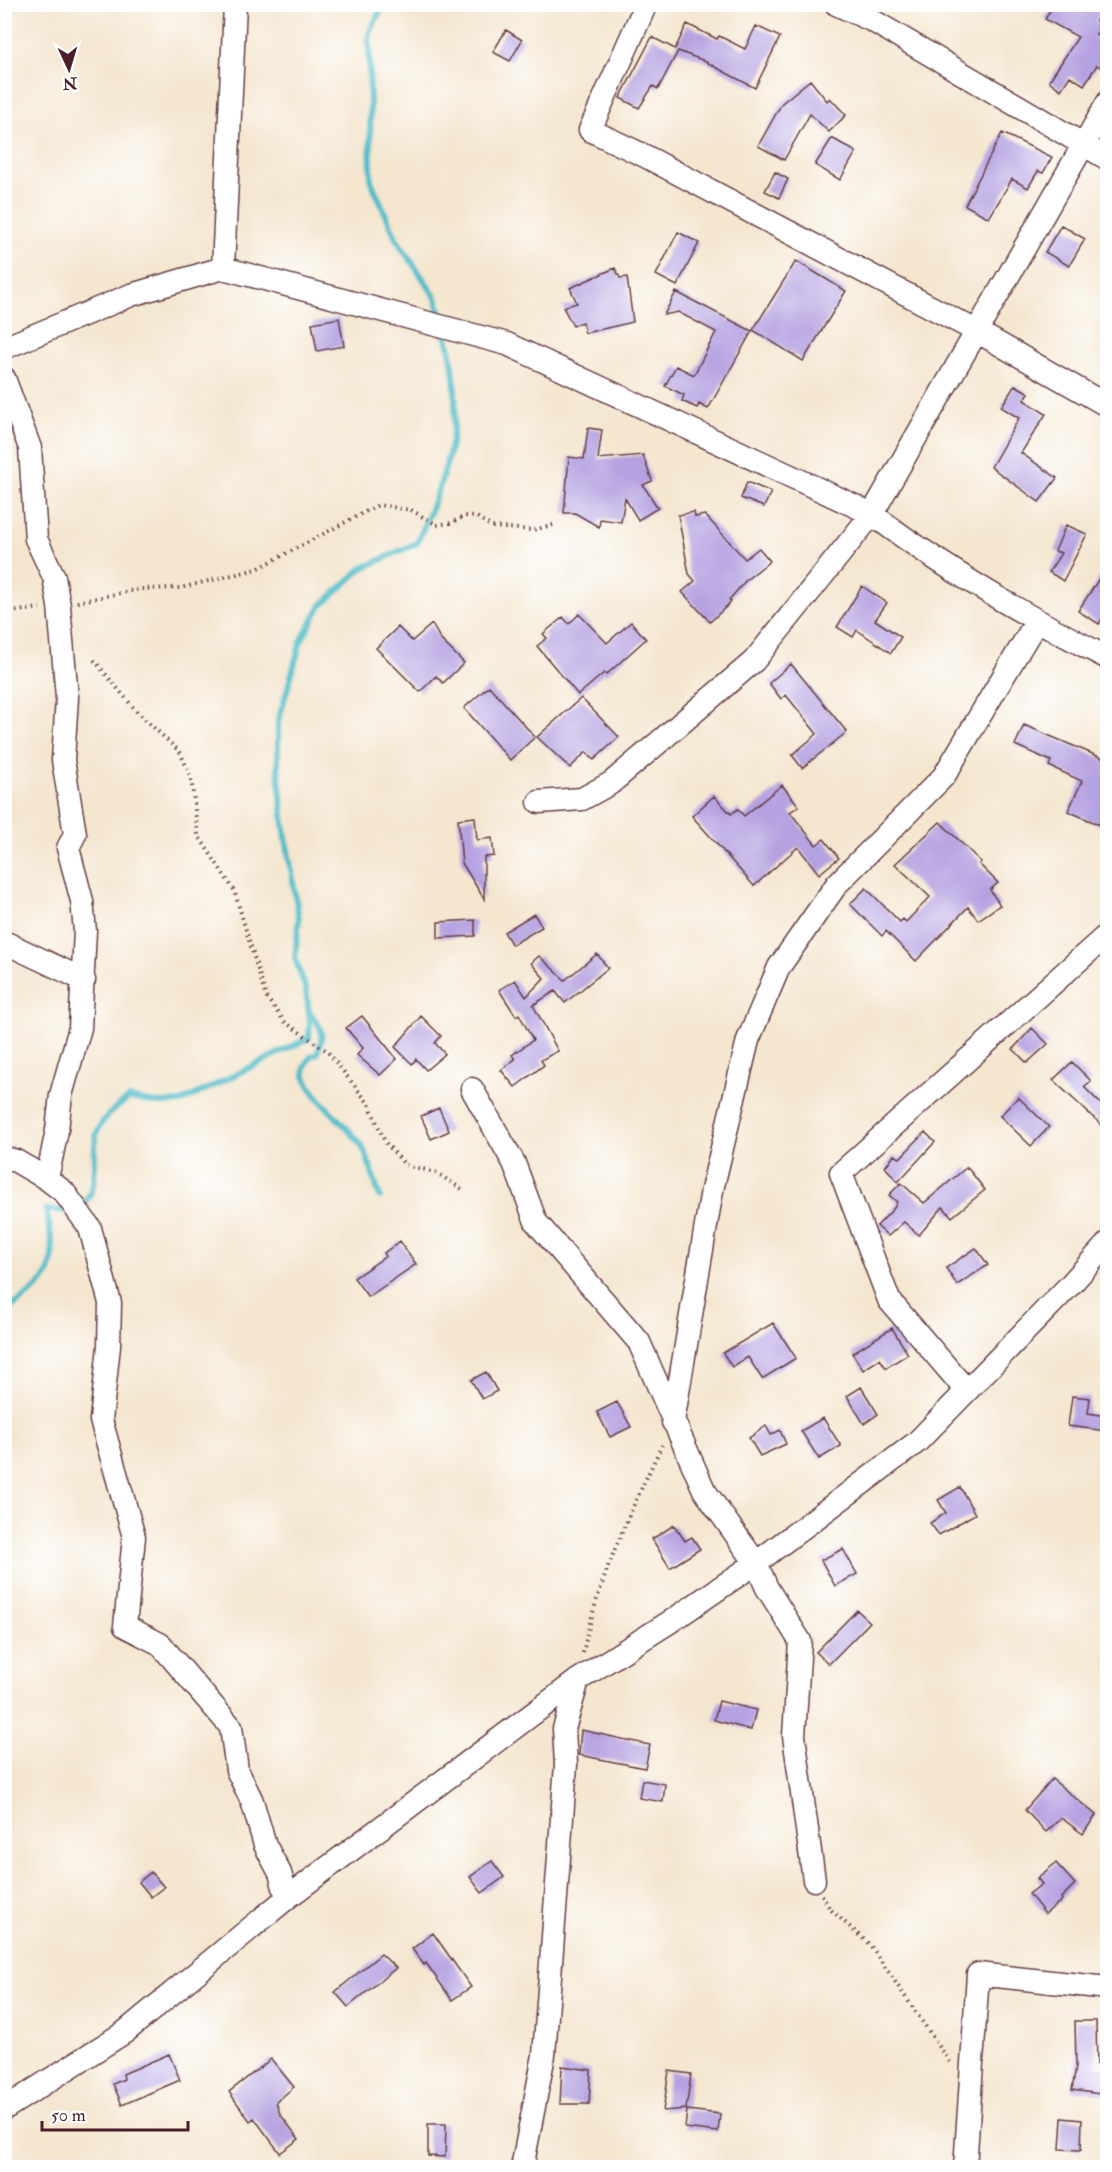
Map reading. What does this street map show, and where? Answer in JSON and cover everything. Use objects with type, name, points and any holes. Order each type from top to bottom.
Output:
[{"type":"street","points":[[223,268],[235,4]]},
{"type":"street","points":[[646,4],[590,130],[645,156],[978,333],[1107,406]]},
{"type":"street","points":[[836,4],[873,21],[1107,159]]},
{"type":"street","points":[[539,802],[582,799],[610,783],[754,661],[872,514],[978,333],[1107,102]]},
{"type":"street","points":[[4,348],[131,295],[223,268],[507,344],[872,514],[924,554],[1036,622],[1107,658]]},
{"type":"street","points":[[4,378],[30,448],[36,539],[54,577],[59,606],[67,697],[63,760],[75,834],[68,848],[82,901],[85,931],[80,1028],[61,1095],[57,1130],[47,1179]]},
{"type":"street","points":[[673,1422],[712,1190],[748,1040],[779,966],[837,884],[944,776],[1036,622]]},
{"type":"street","points":[[966,1390],[889,1299],[841,1173],[1107,934]]},
{"type":"street","points":[[4,942],[84,980]]},
{"type":"street","points":[[472,1089],[514,1163],[536,1222],[639,1342],[704,1490],[756,1563],[767,1588],[800,1641],[794,1736],[814,1880]]},
{"type":"street","points":[[4,1158],[16,1161],[64,1192],[90,1228],[110,1303],[109,1346],[101,1420],[134,1537],[125,1626],[160,1644],[231,1727],[237,1770],[252,1801],[265,1845],[280,1873],[287,1898]]},
{"type":"street","points":[[4,2109],[125,2032],[287,1898],[578,1680],[676,1618],[756,1563],[917,1443],[1070,1285],[1107,1243]]},
{"type":"street","points":[[522,2168],[544,2055],[566,1765],[564,1730],[578,1680]]},
{"type":"street","points":[[965,2168],[978,1974],[1107,1988]]},
{"type":"path","points":[[4,613],[59,606],[140,589],[180,588],[257,568],[378,505],[411,510],[437,525],[450,523],[465,516],[477,517],[492,527],[534,531],[557,524]]},
{"type":"path","points":[[94,660],[138,713],[180,752],[191,777],[198,835],[234,890],[266,997],[285,1022],[327,1051],[369,1104],[385,1142],[405,1165],[435,1172],[465,1191]]},
{"type":"path","points":[[578,1680],[591,1613],[626,1519],[673,1422]]},
{"type":"path","points":[[814,1880],[830,1909],[870,1945],[941,2045],[971,2100]]},
{"type":"building","points":[[1054,4],[1087,4],[1101,13],[1096,21],[1102,25],[1096,34],[1107,41],[1107,55],[1100,67],[1097,65],[1084,85],[1070,76],[1061,90],[1049,81],[1078,37],[1045,19]]},
{"type":"building","points":[[687,24],[717,39],[719,36],[745,49],[756,26],[780,37],[755,88],[702,60],[678,51],[658,89],[653,86],[639,108],[620,98],[652,37],[675,49]]},
{"type":"building","points":[[506,30],[522,40],[510,61],[493,52]]},
{"type":"building","points":[[810,80],[827,101],[830,98],[846,115],[829,132],[810,114],[784,160],[758,146],[782,103]]},
{"type":"building","points":[[1002,133],[1052,157],[1043,173],[1038,171],[1028,188],[1012,179],[989,218],[965,205]]},
{"type":"building","points":[[832,138],[856,152],[840,180],[815,165]]},
{"type":"building","points":[[775,172],[788,179],[779,198],[765,191]]},
{"type":"building","points":[[1061,225],[1085,239],[1069,266],[1045,252]]},
{"type":"building","points":[[678,232],[699,243],[677,286],[656,275]]},
{"type":"building","points":[[796,261],[846,291],[803,361],[753,330]]},
{"type":"building","points":[[615,268],[620,278],[627,277],[633,322],[585,333],[582,322],[573,326],[563,307],[577,303],[570,288]]},
{"type":"building","points":[[676,292],[752,331],[708,409],[699,404],[697,408],[682,401],[684,395],[665,386],[676,366],[694,375],[716,332],[678,312],[664,315]]},
{"type":"building","points":[[339,318],[344,346],[317,351],[312,323]]},
{"type":"building","points":[[1015,385],[1029,393],[1024,400],[1046,414],[1021,453],[1057,478],[1039,502],[991,467],[1019,418],[1001,407]]},
{"type":"building","points":[[588,428],[602,430],[598,459],[643,455],[652,481],[643,485],[658,508],[638,520],[625,498],[621,522],[600,519],[599,527],[575,513],[564,513],[569,457],[584,459]]},
{"type":"building","points":[[747,482],[771,492],[764,507],[741,498]]},
{"type":"building","points":[[694,512],[695,517],[705,515],[745,559],[759,548],[770,561],[746,580],[729,600],[731,602],[710,622],[682,592],[695,581],[689,574],[678,515]]},
{"type":"building","points":[[1066,525],[1087,534],[1063,581],[1049,572],[1061,553],[1055,551]]},
{"type":"building","points":[[1107,566],[1107,611],[1099,624],[1078,611]]},
{"type":"building","points":[[862,586],[887,603],[875,620],[901,637],[891,653],[857,630],[853,637],[837,627]]},
{"type":"building","points":[[579,614],[607,643],[631,622],[646,639],[606,675],[604,673],[578,695],[537,646],[547,638],[543,634],[563,617],[569,624]]},
{"type":"building","points":[[432,624],[441,640],[464,663],[443,683],[436,676],[420,692],[376,648],[398,627],[412,641]]},
{"type":"building","points":[[791,664],[847,732],[802,768],[792,755],[817,734],[786,695],[781,699],[769,683]]},
{"type":"building","points":[[489,686],[535,737],[510,760],[464,708]]},
{"type":"building","points":[[581,698],[619,737],[594,760],[586,752],[570,768],[537,737]]},
{"type":"building","points":[[1024,725],[1107,760],[1107,828],[1068,811],[1082,781],[1049,766],[1051,761],[1015,745]]},
{"type":"building","points":[[782,785],[799,806],[790,812],[816,845],[824,839],[839,858],[819,874],[798,847],[754,886],[692,816],[714,796],[731,814],[738,809],[744,816]]},
{"type":"building","points":[[475,817],[477,840],[492,838],[494,856],[484,857],[484,899],[462,863],[458,819]]},
{"type":"building","points":[[940,822],[981,862],[979,864],[998,883],[990,890],[1000,905],[978,920],[968,907],[916,961],[886,931],[882,936],[850,904],[866,888],[900,922],[903,919],[906,922],[930,897],[895,864]]},
{"type":"building","points":[[534,914],[542,927],[512,945],[504,932]]},
{"type":"building","points":[[475,920],[475,936],[438,938],[438,922]]},
{"type":"building","points":[[597,954],[608,968],[565,1003],[555,991],[533,1005],[558,1051],[541,1060],[544,1065],[515,1087],[501,1070],[515,1059],[512,1055],[533,1040],[519,1014],[516,1016],[499,990],[515,980],[526,997],[544,978],[531,963],[539,956],[565,980]]},
{"type":"building","points":[[362,1016],[397,1059],[380,1075],[357,1055],[363,1048],[346,1028]]},
{"type":"building","points":[[421,1016],[441,1036],[435,1043],[445,1054],[426,1070],[416,1059],[412,1064],[395,1047]]},
{"type":"building","points":[[1032,1028],[1048,1044],[1027,1063],[1013,1049]]},
{"type":"building","points":[[1072,1062],[1091,1081],[1084,1087],[1107,1110],[1107,1130],[1053,1080]]},
{"type":"building","points":[[1018,1097],[1049,1127],[1031,1146],[1000,1116]]},
{"type":"building","points":[[439,1108],[449,1131],[431,1139],[421,1116]]},
{"type":"building","points":[[925,1132],[935,1142],[898,1182],[885,1167],[894,1155],[900,1158]]},
{"type":"building","points":[[967,1167],[985,1190],[952,1217],[943,1207],[919,1235],[904,1222],[888,1236],[877,1226],[894,1208],[897,1202],[889,1195],[901,1183],[924,1203]]},
{"type":"building","points":[[400,1241],[416,1264],[368,1297],[354,1278],[386,1256],[384,1253]]},
{"type":"building","points":[[976,1248],[988,1265],[957,1285],[946,1268]]},
{"type":"building","points":[[773,1323],[796,1358],[762,1379],[748,1357],[732,1367],[723,1353]]},
{"type":"building","points":[[892,1328],[908,1354],[886,1368],[880,1359],[863,1370],[852,1353]]},
{"type":"building","points":[[486,1372],[497,1391],[482,1399],[471,1380]]},
{"type":"building","points":[[861,1387],[878,1414],[864,1424],[847,1396]]},
{"type":"building","points":[[1072,1396],[1090,1398],[1088,1413],[1107,1416],[1107,1431],[1068,1426]]},
{"type":"building","points":[[617,1402],[631,1427],[610,1437],[597,1412]]},
{"type":"building","points":[[823,1418],[841,1446],[819,1459],[801,1431]]},
{"type":"building","points":[[766,1426],[771,1435],[780,1430],[786,1444],[760,1456],[749,1438]]},
{"type":"building","points":[[960,1487],[975,1514],[939,1535],[930,1523],[946,1513],[938,1500]]},
{"type":"building","points":[[674,1525],[685,1541],[692,1537],[700,1549],[670,1568],[652,1539]]},
{"type":"building","points":[[843,1549],[857,1574],[835,1586],[821,1560]]},
{"type":"building","points":[[857,1610],[870,1622],[829,1664],[816,1652]]},
{"type":"building","points":[[719,1701],[756,1710],[751,1730],[714,1720]]},
{"type":"building","points":[[581,1730],[650,1745],[645,1768],[579,1755]]},
{"type":"building","points":[[1052,1779],[1096,1815],[1083,1834],[1061,1818],[1046,1832],[1025,1810]]},
{"type":"building","points":[[642,1780],[665,1784],[663,1802],[639,1798]]},
{"type":"building","points":[[492,1861],[504,1877],[482,1893],[470,1877]]},
{"type":"building","points":[[1056,1863],[1075,1884],[1061,1898],[1062,1900],[1045,1914],[1029,1894],[1042,1884],[1037,1878]]},
{"type":"building","points":[[151,1872],[164,1887],[151,1897],[139,1882]]},
{"type":"building","points":[[433,1933],[471,1987],[452,2000],[426,1963],[424,1965],[412,1949]]},
{"type":"building","points":[[381,1954],[396,1968],[348,2007],[335,1992]]},
{"type":"building","points":[[1075,2021],[1096,2021],[1097,2066],[1107,2067],[1107,2095],[1072,2090],[1076,2066]]},
{"type":"building","points":[[169,2054],[180,2080],[122,2105],[113,2084],[124,2079],[123,2074]]},
{"type":"building","points":[[271,2059],[294,2087],[276,2102],[280,2114],[299,2139],[280,2153],[254,2118],[250,2121],[229,2092]]},
{"type":"building","points":[[562,2066],[591,2070],[589,2104],[560,2104]]},
{"type":"building","points":[[669,2071],[691,2074],[686,2109],[663,2111]]},
{"type":"building","points":[[687,2110],[720,2114],[718,2132],[685,2128]]},
{"type":"building","points":[[1062,2118],[1082,2120],[1081,2150],[1060,2149]]},
{"type":"building","points":[[428,2124],[446,2124],[445,2157],[428,2156]]},
{"type":"waterway","points":[[384,4],[369,33],[371,181],[397,240],[436,298],[443,320]]},
{"type":"waterway","points":[[80,1206],[91,1192],[98,1130],[109,1114],[119,1105],[129,1098],[156,1103],[181,1102],[309,1038],[310,1020],[306,990],[295,958],[299,919],[284,825],[278,768],[278,722],[301,641],[320,607],[361,569],[417,543],[438,490],[452,441],[455,390],[446,333]]},
{"type":"waterway","points":[[309,1011],[320,1027],[322,1036],[317,1054],[311,1056],[305,1066],[305,1077],[317,1097],[361,1145],[370,1164],[380,1197]]},
{"type":"waterway","points":[[4,1312],[35,1290],[49,1270],[52,1246],[46,1210],[71,1211]]}]
